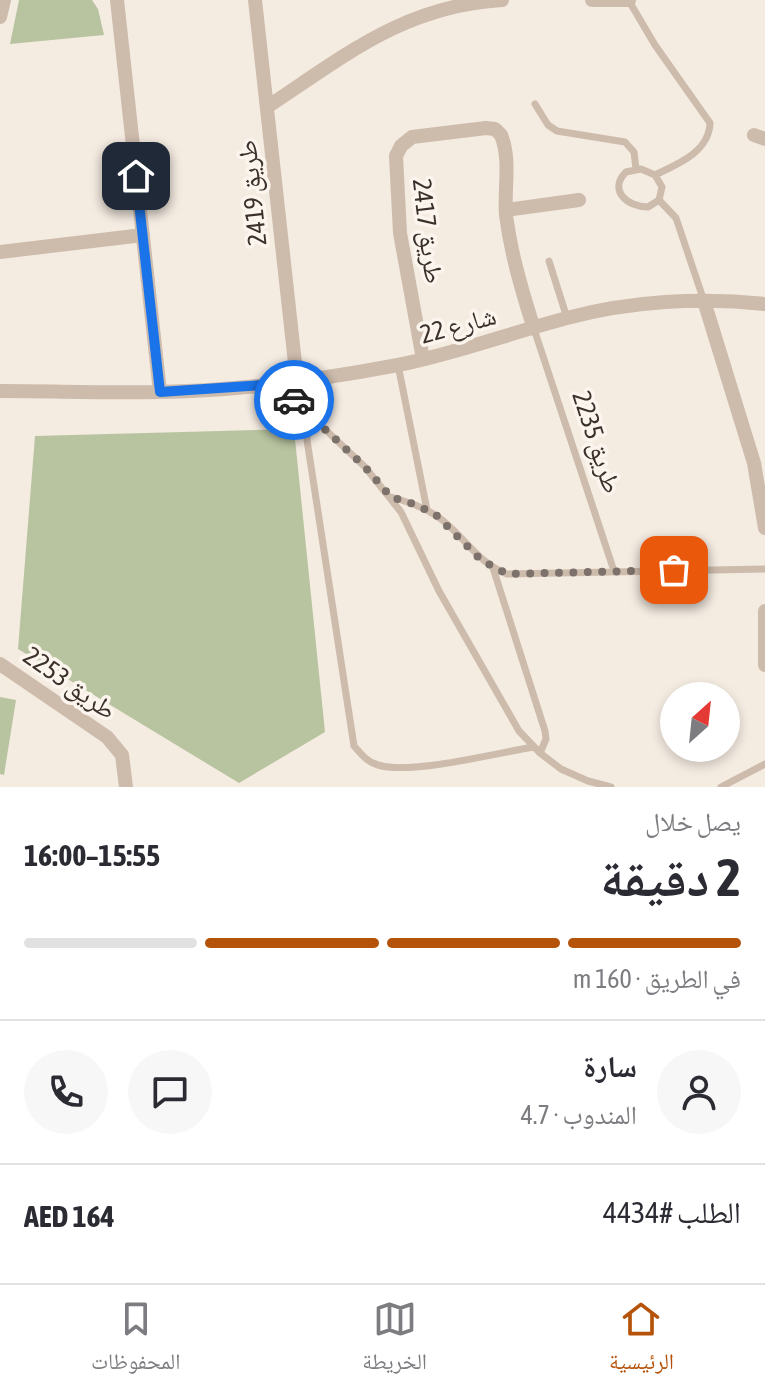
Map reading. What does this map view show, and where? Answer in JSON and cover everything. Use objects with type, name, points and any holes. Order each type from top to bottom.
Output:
[{"type":"street","points":[[0,17],[4,0]]},
{"type":"street","points":[[117,0],[160,392]]},
{"type":"street","name":"طريق 2419","points":[[255,0],[297,381]]},
{"type":"street","points":[[267,107],[373,38],[411,19],[453,5],[502,0]]},
{"type":"street","points":[[592,0],[629,0]]},
{"type":"street","name":"طريق 2417","points":[[423,359],[400,233],[395,162],[398,151],[406,141],[419,135],[495,129],[501,135],[513,259],[534,329]]},
{"type":"street","points":[[506,210],[579,200]]},
{"type":"street","points":[[0,252],[143,235]]},
{"type":"street","points":[[704,301],[759,462],[765,528]]},
{"type":"street","name":"شارع 22","points":[[0,391],[160,392],[277,384],[398,365],[567,318],[639,305],[704,301],[765,304]]},
{"type":"street","points":[[765,611],[765,665]]},
{"type":"street","name":"طريق 2253","points":[[0,664],[107,737],[122,755],[126,787]]},
{"type":"lane","points":[[629,0],[655,45],[710,123],[705,144],[683,161],[655,175]]},
{"type":"lane","points":[[535,104],[548,125],[557,131],[629,144],[634,152],[636,169]]},
{"type":"lane","points":[[636,169],[655,175],[662,187],[659,200],[654,204],[641,207],[629,203],[620,195],[618,182],[621,176],[636,169]]},
{"type":"lane","points":[[659,200],[676,218],[704,301]]},
{"type":"lane","points":[[549,261],[567,318]]},
{"type":"lane","name":"طريق 2235","points":[[534,329],[614,571]]},
{"type":"lane","points":[[398,365],[427,510]]},
{"type":"lane","points":[[277,384],[365,467],[391,497],[417,541],[439,591],[519,731],[561,769],[611,787]]},
{"type":"lane","points":[[316,420],[307,434],[307,440],[354,746],[364,758],[376,765],[394,767],[440,764],[537,750],[546,739],[493,568]]},
{"type":"lane","points":[[391,497],[427,510],[448,524],[481,560],[507,574],[765,569]]},
{"type":"lane","points":[[721,787],[736,782],[765,764]]},
{"type":"green space","points":[[19,0],[92,0],[98,9],[104,35],[10,44]]},
{"type":"green space","points":[[294,429],[325,732],[239,783],[18,649],[35,436]]},
{"type":"green space","points":[[0,697],[16,700],[4,775],[0,774]]},
{"type":"way so far","points":[[294,400],[365,467],[391,497],[435,514],[493,568],[507,574],[674,570]]},
{"type":"route","points":[[136,176],[160,392],[277,384],[294,400]]}]
